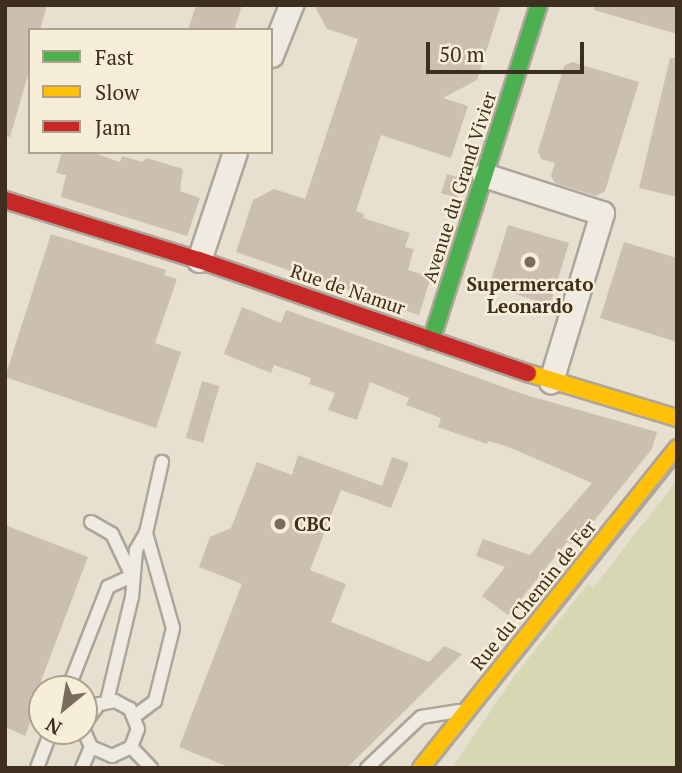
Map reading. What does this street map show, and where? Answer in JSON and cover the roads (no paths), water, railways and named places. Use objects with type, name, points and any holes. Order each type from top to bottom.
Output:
[{"type":"street","points":[[273,50],[291,5]]},
{"type":"street","name":"Avenue du Grand Vivier","points":[[431,341],[539,5]]},
{"type":"street","points":[[199,260],[234,154]]},
{"type":"street","points":[[484,175],[603,213],[551,381]]},
{"type":"street","name":"Rue de Namur","points":[[5,200],[199,260],[551,381],[677,418]]},
{"type":"street","name":"Rue du Chemin de Fer","points":[[421,768],[677,448]]},
{"type":"lane","points":[[107,701],[132,597],[136,550],[146,533],[162,462]]},
{"type":"lane","points":[[90,522],[112,534],[132,576]]},
{"type":"lane","points":[[135,716],[155,701],[173,628],[146,533]]},
{"type":"lane","points":[[73,675],[108,587],[132,576]]},
{"type":"lane","points":[[82,768],[91,747],[104,755],[119,754],[131,747],[138,729],[135,716],[123,704],[107,701],[98,706]]},
{"type":"lane","points":[[367,768],[421,717],[467,710]]},
{"type":"lane","points":[[37,768],[46,745]]},
{"type":"lane","points":[[131,747],[151,768]]},
{"type":"lane","points":[[114,768],[119,754]]},
{"type":"tram line","points":[[432,768],[677,460]]},
{"type":"place","name":"Supermercato Leonardo","points":[[530,262]]},
{"type":"place","name":"CBC","points":[[280,524]]}]
